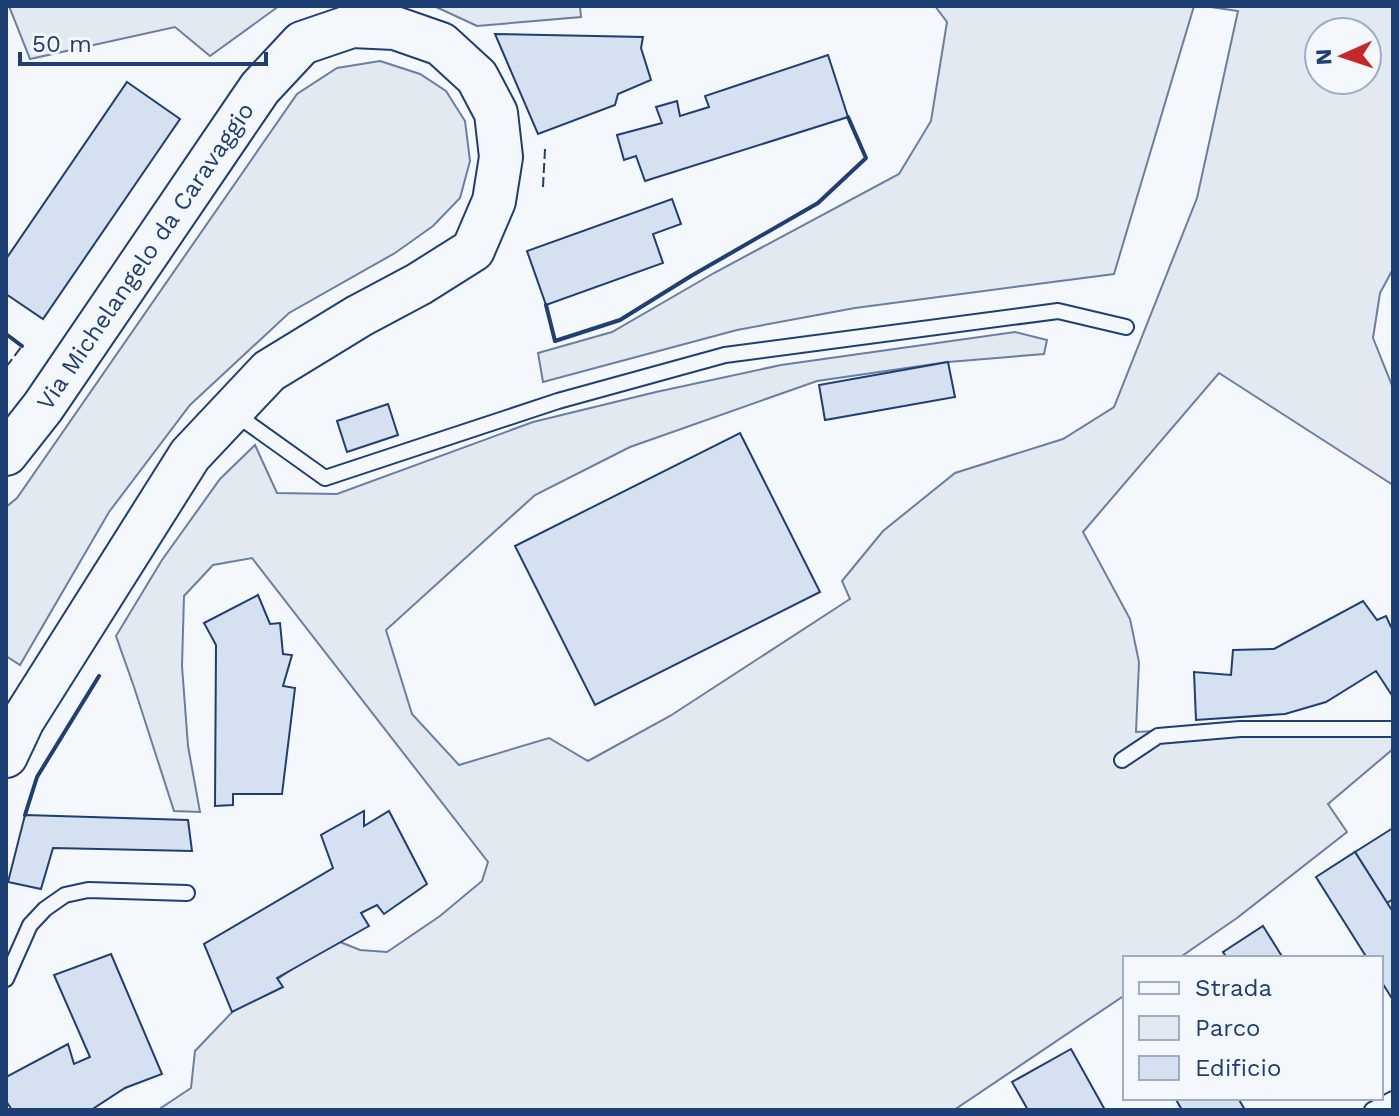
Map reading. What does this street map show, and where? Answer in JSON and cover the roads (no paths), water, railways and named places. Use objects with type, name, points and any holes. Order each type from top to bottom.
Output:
[{"type":"main road","name":"Via Michelangelo da Caravaggio","points":[[6,454],[43,407],[253,97],[302,43],[352,26],[395,28],[441,44],[477,77],[496,113],[501,157],[494,201],[473,250],[269,371],[230,410],[190,455],[23,720],[6,756]]},
{"type":"lane","points":[[230,410],[325,478],[558,401],[725,355],[1058,311],[1126,327]]},
{"type":"lane","points":[[1122,760],[1158,736],[1240,729],[1393,729]]},
{"type":"lane","points":[[6,979],[30,925],[65,895],[88,890],[187,893]]},
{"type":"lane","points":[[1372,1110],[1393,1099]]}]
